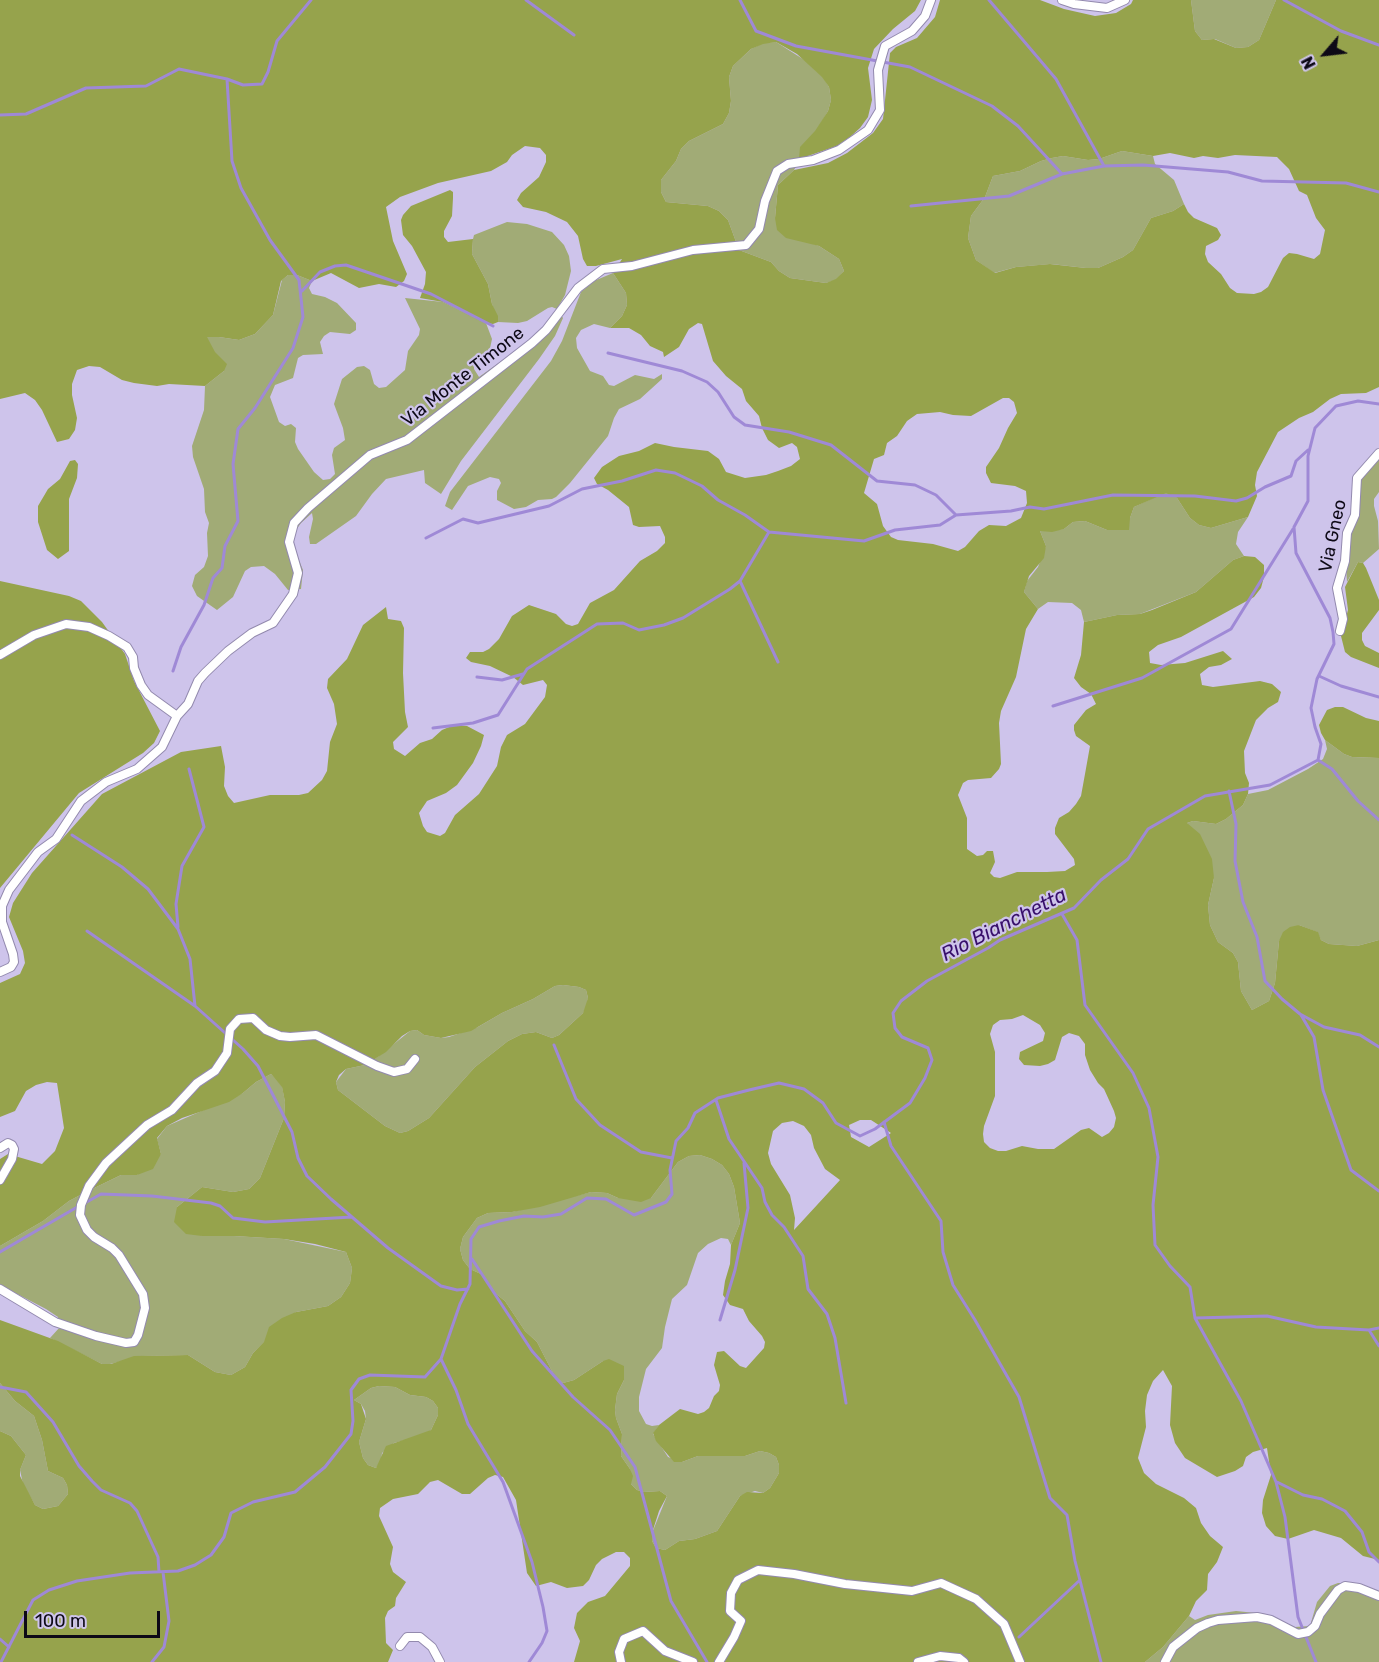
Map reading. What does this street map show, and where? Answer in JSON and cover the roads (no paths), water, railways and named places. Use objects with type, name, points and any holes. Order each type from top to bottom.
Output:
[{"type":"street","name":"Via Monte Timone","points":[[177,716],[188,704],[198,681],[236,645],[252,633],[273,623],[294,594],[298,573],[289,542],[294,522],[308,508],[370,456],[406,440],[532,343],[546,330],[578,288],[603,269],[632,266],[693,250],[746,245],[759,230],[765,201],[777,171],[788,164],[813,160],[838,150],[868,130],[880,110],[878,70],[885,46],[912,31],[925,16],[931,0]]},
{"type":"street","points":[[1062,0],[1074,4],[1107,8],[1125,0]]},
{"type":"street","name":"Via Gneo","points":[[1340,631],[1343,612],[1337,588],[1346,561],[1347,533],[1355,515],[1357,478],[1379,453]]},
{"type":"street","points":[[0,655],[34,635],[66,624],[89,627],[127,647],[133,657],[134,668],[141,685],[148,695],[177,716],[162,747],[137,769],[106,782],[81,801],[56,839],[38,852],[9,890],[2,906],[2,922],[14,962],[11,967],[0,972]]},
{"type":"street","points":[[0,1289],[54,1322],[96,1336],[126,1343],[134,1342],[141,1327],[144,1308],[143,1294],[119,1255],[112,1248],[94,1238],[87,1230],[80,1215],[81,1205],[89,1186],[106,1163],[147,1125],[172,1110],[197,1083],[215,1071],[227,1053],[230,1029],[239,1019],[253,1018],[266,1030],[280,1036],[290,1038],[316,1035],[377,1066],[394,1072],[407,1069],[415,1059]]},
{"type":"street","points":[[0,1148],[8,1143],[14,1149],[12,1159],[0,1180]]},
{"type":"street","points":[[719,1662],[741,1621],[730,1611],[731,1593],[738,1580],[758,1570],[845,1584],[912,1591],[941,1583],[976,1599],[1004,1624],[1020,1662]]},
{"type":"street","points":[[1165,1662],[1173,1647],[1197,1628],[1208,1623],[1257,1617],[1271,1620],[1298,1634],[1308,1632],[1315,1626],[1320,1614],[1338,1590],[1345,1586],[1359,1588],[1379,1596]]},
{"type":"street","points":[[621,1662],[619,1652],[624,1639],[643,1631],[665,1651],[693,1662]]},
{"type":"street","points":[[400,1646],[407,1637],[417,1636],[432,1647],[440,1662]]},
{"type":"street","points":[[918,1662],[940,1656],[958,1658],[964,1662]]},
{"type":"waterway","points":[[0,115],[26,114],[86,88],[146,86],[179,69],[227,79],[243,85],[262,84],[277,41],[311,0]]},
{"type":"waterway","points":[[526,0],[574,35]]},
{"type":"waterway","points":[[740,0],[756,31],[796,46],[910,67],[992,106],[1018,126],[1062,174]]},
{"type":"waterway","points":[[989,0],[1056,79],[1104,166]]},
{"type":"waterway","points":[[1284,0],[1341,31],[1379,45]]},
{"type":"waterway","points":[[173,671],[181,647],[204,605],[213,578],[222,568],[225,546],[238,521],[233,464],[238,429],[255,408],[293,348],[303,317],[299,280],[270,240],[241,188],[232,161],[227,79]]},
{"type":"waterway","points":[[911,206],[1009,196],[1062,174],[1104,166],[1143,165],[1228,172],[1262,181],[1346,183],[1379,192]]},
{"type":"waterway","points":[[302,291],[320,272],[335,266],[346,265],[431,294],[493,326]]},
{"type":"waterway","points":[[608,353],[682,371],[707,382],[718,392],[734,417],[745,425],[789,432],[831,445],[877,481],[915,485],[936,495],[956,515]]},
{"type":"waterway","name":"Rio Bianchetta","points":[[1,1662],[33,1600],[49,1590],[77,1581],[130,1573],[178,1571],[195,1565],[211,1555],[224,1537],[231,1513],[253,1502],[295,1492],[325,1467],[351,1434],[353,1421],[351,1390],[359,1379],[370,1375],[425,1377],[441,1359],[460,1304],[470,1284],[471,1239],[479,1227],[524,1216],[543,1217],[561,1214],[587,1198],[606,1199],[634,1215],[666,1202],[672,1194],[670,1170],[676,1141],[688,1128],[695,1113],[718,1098],[749,1090],[779,1083],[804,1089],[823,1103],[836,1123],[860,1136],[875,1129],[910,1103],[925,1078],[932,1060],[928,1048],[902,1037],[895,1028],[893,1013],[901,1001],[927,981],[1000,940],[1074,908],[1101,880],[1128,859],[1148,829],[1205,796],[1270,785],[1318,760],[1321,744],[1311,708],[1317,679],[1334,644],[1333,632],[1330,618],[1296,553],[1294,527],[1308,501],[1308,456],[1315,428],[1336,406],[1358,401],[1379,404]]},
{"type":"waterway","points":[[426,538],[463,519],[478,523],[549,506],[582,489],[622,481],[656,470],[675,473],[702,486],[718,500],[769,532],[864,541],[895,530],[940,525],[956,515],[1011,511],[1030,507],[1044,509],[1113,495],[1195,496],[1236,501],[1247,498],[1291,476],[1296,461],[1308,450]]},
{"type":"waterway","points":[[1053,706],[1142,678],[1231,629],[1293,529]]},
{"type":"waterway","points":[[433,728],[473,723],[498,715],[527,669],[597,624],[623,623],[639,630],[683,618],[740,581],[769,532]]},
{"type":"waterway","points":[[740,581],[778,662]]},
{"type":"waterway","points":[[477,677],[502,680],[523,674]]},
{"type":"waterway","points":[[1319,676],[1341,686],[1379,697]]},
{"type":"waterway","points":[[1318,760],[1332,769],[1358,801],[1379,820]]},
{"type":"waterway","points":[[178,927],[176,904],[182,866],[204,827],[189,769]]},
{"type":"waterway","points":[[1229,791],[1236,824],[1235,861],[1243,902],[1257,937],[1265,981],[1300,1014],[1324,1027],[1360,1035],[1379,1047]]},
{"type":"waterway","points":[[72,835],[122,867],[148,889],[178,929],[190,959],[195,1006]]},
{"type":"waterway","points":[[1062,914],[1077,940],[1085,1005],[1133,1073],[1149,1108],[1158,1157],[1153,1205],[1155,1245],[1170,1266],[1190,1287],[1195,1318],[1241,1401],[1276,1482],[1285,1517],[1298,1617],[1316,1662]]},
{"type":"waterway","points":[[87,931],[195,1006],[243,1049],[258,1066],[292,1132],[298,1158],[307,1176],[331,1199],[388,1248],[441,1286],[457,1290],[468,1289]]},
{"type":"waterway","points":[[1301,1015],[1314,1037],[1323,1090],[1351,1170],[1379,1191]]},
{"type":"waterway","points":[[554,1045],[576,1099],[600,1125],[641,1152],[672,1158]]},
{"type":"waterway","points":[[716,1100],[729,1139],[762,1188],[765,1202],[772,1215],[784,1227],[803,1256],[808,1289],[827,1314],[835,1338],[846,1403]]},
{"type":"waterway","points":[[884,1122],[891,1146],[941,1221],[943,1252],[953,1285],[1019,1397],[1050,1498],[1067,1515],[1075,1561],[1101,1662]]},
{"type":"waterway","points":[[720,1320],[735,1270],[748,1208],[744,1163]]},
{"type":"waterway","points":[[85,1203],[101,1194],[152,1196],[211,1203],[220,1206],[233,1218],[265,1222],[352,1217]]},
{"type":"waterway","points":[[0,1252],[79,1206]]},
{"type":"waterway","points":[[472,1259],[532,1351],[573,1397],[610,1430],[635,1467],[671,1601],[707,1662]]},
{"type":"waterway","points":[[1196,1318],[1267,1316],[1316,1327],[1369,1330],[1379,1328]]},
{"type":"waterway","points":[[1369,1330],[1379,1346]]},
{"type":"waterway","points":[[441,1359],[456,1390],[468,1424],[503,1482],[532,1562],[547,1631],[529,1662]]},
{"type":"waterway","points":[[0,1387],[26,1392],[53,1422],[79,1466],[92,1481],[101,1490],[130,1503],[137,1511],[158,1557],[159,1572]]},
{"type":"waterway","points":[[1277,1482],[1303,1495],[1322,1499],[1345,1511],[1362,1532],[1369,1552],[1379,1562]]},
{"type":"waterway","points":[[152,1662],[164,1647],[169,1621],[163,1572]]},
{"type":"waterway","points":[[1019,1637],[1080,1580]]},
{"type":"waterway","points":[[0,1639],[9,1647]]}]
